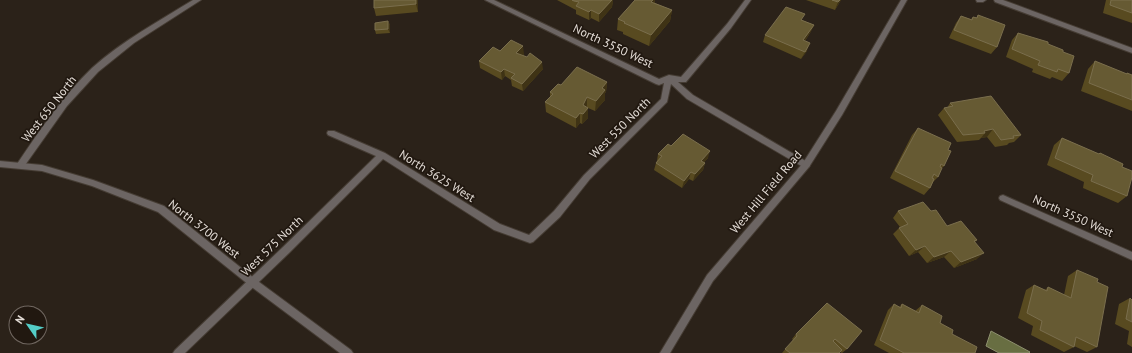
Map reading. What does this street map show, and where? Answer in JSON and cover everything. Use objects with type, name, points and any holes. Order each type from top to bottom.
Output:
[{"type":"street","name":"West 650 North","points":[[20,166],[59,111],[79,86],[95,70],[112,56],[198,0]]},
{"type":"street","name":"North 3550 West","points":[[488,0],[659,82],[669,78]]},
{"type":"street","points":[[669,78],[683,80],[730,26],[748,0]]},
{"type":"street","name":"West Hill Field Road","points":[[665,353],[710,278],[806,165],[904,0]]},
{"type":"street","points":[[997,0],[1132,51]]},
{"type":"street","points":[[669,78],[690,97],[806,165]]},
{"type":"street","name":"West 550 North","points":[[530,239],[557,214],[587,177],[664,100],[669,78]]},
{"type":"street","name":"North 3625 West","points":[[331,133],[382,155],[497,227],[530,239]]},
{"type":"street","name":"West 575 North","points":[[178,353],[382,155]]},
{"type":"street","name":"North 3700 West","points":[[0,164],[42,168],[94,183],[161,209],[252,282],[348,353]]},
{"type":"street","name":"North 3550 West","points":[[1003,198],[1132,256]]},
{"type":"shaded area","points":[[991,331],[1030,352],[999,353],[986,346]]},
{"type":"building","points":[[374,0],[416,0],[416,4],[374,8]]},
{"type":"building","points":[[572,0],[612,0],[599,14],[591,10],[589,12],[576,6],[579,2]]},
{"type":"building","points":[[635,0],[653,0],[651,2],[672,10],[651,35],[618,19]]},
{"type":"building","points":[[1111,0],[1132,0],[1132,13],[1110,5]]},
{"type":"building","points":[[786,7],[805,14],[801,20],[814,25],[803,40],[810,43],[805,52],[765,35]]},
{"type":"building","points":[[978,15],[1005,25],[997,47],[954,30],[961,16],[972,20],[973,17],[977,18]]},
{"type":"building","points":[[388,21],[388,29],[375,30],[375,23]]},
{"type":"building","points":[[1018,33],[1048,42],[1048,44],[1074,56],[1069,73],[1058,69],[1057,72],[1038,65],[1040,61],[1012,49]]},
{"type":"building","points":[[511,40],[523,46],[516,53],[527,57],[530,53],[542,62],[522,84],[511,78],[515,74],[504,69],[501,72],[479,61],[493,47],[500,51]]},
{"type":"building","points":[[1095,61],[1132,75],[1132,100],[1089,83]]},
{"type":"building","points":[[577,67],[607,82],[602,88],[605,90],[596,101],[587,97],[583,105],[588,108],[583,114],[580,113],[576,118],[545,102],[553,94],[550,92],[558,84],[561,85]]},
{"type":"building","points":[[991,96],[1021,135],[1013,136],[1014,138],[1001,140],[993,129],[984,131],[985,133],[963,135],[944,108],[953,106],[950,103]]},
{"type":"building","points":[[918,128],[951,143],[948,150],[951,151],[944,166],[941,164],[940,167],[942,168],[938,177],[934,174],[932,178],[934,179],[930,188],[895,171]]},
{"type":"building","points":[[683,134],[710,151],[701,161],[705,163],[695,174],[691,172],[684,181],[656,163],[662,156],[658,154],[668,144],[671,146]]},
{"type":"building","points":[[1062,138],[1099,154],[1100,153],[1123,164],[1122,167],[1132,171],[1127,196],[1091,181],[1093,175],[1055,158]]},
{"type":"building","points":[[923,202],[931,211],[936,210],[947,226],[961,221],[977,240],[974,241],[984,253],[961,262],[951,251],[934,257],[925,246],[916,250],[899,228],[908,224],[898,211]]},
{"type":"building","points":[[1077,270],[1098,279],[1097,282],[1108,287],[1097,347],[1076,337],[1074,347],[1040,330],[1042,321],[1027,313],[1034,285],[1047,291],[1048,287],[1071,298]]},
{"type":"building","points":[[1130,298],[1132,300],[1132,322],[1126,319]]},
{"type":"building","points":[[827,303],[862,331],[847,349],[835,339],[833,341],[842,350],[839,353],[790,353],[785,349],[797,336],[796,334]]},
{"type":"building","points":[[894,304],[901,308],[902,304],[919,313],[922,305],[942,316],[940,323],[953,330],[952,334],[977,347],[975,353],[904,353],[880,340]]}]
